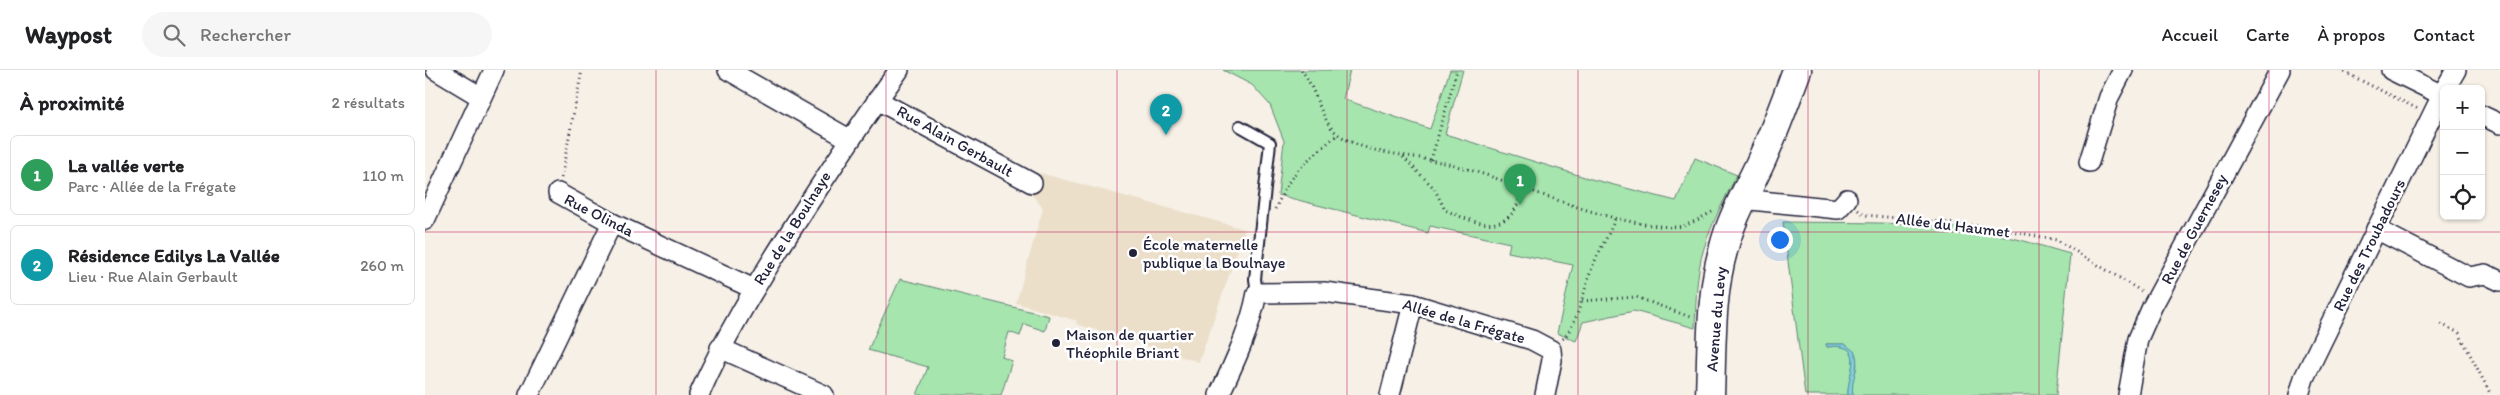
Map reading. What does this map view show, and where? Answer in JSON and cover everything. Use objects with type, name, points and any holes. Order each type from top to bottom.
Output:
[{"type":"street","points":[[436,70],[481,97]]},
{"type":"street","points":[[425,220],[494,70]]},
{"type":"street","points":[[728,70],[849,139]]},
{"type":"street","name":"Rue de la Boulnaye","points":[[699,395],[720,348],[754,289],[849,139],[899,70]]},
{"type":"street","name":"Avenue du Levy","points":[[1710,395],[1712,324],[1723,247],[1779,120],[1797,70]]},
{"type":"street","points":[[2089,162],[2109,97],[2123,70]]},
{"type":"street","name":"Rue de Guernesey","points":[[2128,395],[2138,339],[2152,307],[2280,70]]},
{"type":"street","points":[[2391,70],[2440,91]]},
{"type":"street","name":"Rue des Troubadours","points":[[2448,85],[2456,70]]},
{"type":"street","name":"Rue Alain Gerbault","points":[[877,100],[1032,183]]},
{"type":"street","name":"Rue des Troubadours","points":[[2299,395],[2304,378],[2440,101]]},
{"type":"street","points":[[2485,117],[2500,124]]},
{"type":"street","name":"Rue Olinda","points":[[557,193],[612,223],[754,289]]},
{"type":"street","points":[[1743,199],[1838,210],[1847,199]]},
{"type":"street","points":[[529,395],[612,223]]},
{"type":"street","points":[[2375,230],[2469,277],[2485,274],[2500,281]]},
{"type":"street","name":"Allée de la Frégate","points":[[1257,293],[1324,292],[1413,304],[1532,340],[1551,350]]},
{"type":"street","points":[[1219,395],[1239,353],[1253,312],[1257,293]]},
{"type":"street","points":[[1390,395],[1413,304]]},
{"type":"street","points":[[720,348],[823,395]]},
{"type":"street","points":[[1545,395],[1552,360],[1551,350]]},
{"type":"lane","points":[[1240,126],[1270,143],[1255,278],[1257,293]]},
{"type":"path","name":"Rue Olinda","points":[[557,193],[582,70]]},
{"type":"path","points":[[1301,70],[1306,75],[1317,104],[1338,134],[1381,153],[1431,160],[1616,216],[1678,227],[1743,199]]},
{"type":"path","points":[[1431,160],[1457,70]]},
{"type":"path","points":[[2340,70],[2432,116]]},
{"type":"path","points":[[1260,232],[1281,201],[1288,183],[1299,168],[1338,134]]},
{"type":"path","points":[[1402,156],[1434,188],[1445,210],[1467,220],[1492,225],[1505,219],[1514,211],[1523,188]]},
{"type":"path","name":"Allée du Haumet","points":[[1847,199],[1865,215],[1991,227],[2057,240],[2147,295],[2152,307]]},
{"type":"path","points":[[1551,350],[1565,337],[1582,301],[1594,263],[1609,236],[1616,216]]},
{"type":"path","points":[[1582,301],[1636,297],[1712,324]]},
{"type":"path","points":[[2441,324],[2459,333],[2491,395]]},
{"type":"shaded area","name":"École maternelle publique la Boulnaye","points":[[1040,173],[1245,229],[1199,362],[1076,324],[1077,321],[1016,303],[1043,208],[1030,193]]},
{"type":"green space","points":[[1223,70],[1350,70],[1343,99],[1430,129],[1450,70],[1463,70],[1445,134],[1591,179],[1676,201],[1695,158],[1737,175],[1723,201],[1707,238],[1701,258],[1695,328],[1634,311],[1583,322],[1576,341],[1557,333],[1573,265],[1508,252],[1510,243],[1430,226],[1428,233],[1278,195],[1284,141],[1270,105],[1252,85]]},
{"type":"green space","points":[[1783,222],[1879,223],[1950,227],[2022,240],[2070,254],[2056,395],[1853,395],[1852,386],[1857,365],[1856,360],[1852,353],[1845,344],[1826,344],[1827,347],[1848,349],[1852,354],[1853,360],[1848,395],[1805,395]]},
{"type":"green space","points":[[900,279],[1049,316],[1045,331],[1024,324],[1020,336],[1009,332],[1002,357],[1012,361],[1001,395],[917,395],[928,367],[868,350]]},
{"type":"water","points":[[1826,344],[1845,344],[1855,352],[1857,363],[1852,389],[1853,395],[1848,395],[1853,360],[1852,354],[1848,349],[1827,347]]},
{"type":"place","name":"Résidence Edilys La Vallée","points":[[1166,135]]},
{"type":"place","name":"La vallée verte","points":[[1520,205]]},
{"type":"place","name":"École maternelle publique la Boulnaye","points":[[1133,253]]},
{"type":"place","name":"Maison de quartier Théophile Briant","points":[[1056,343]]}]
